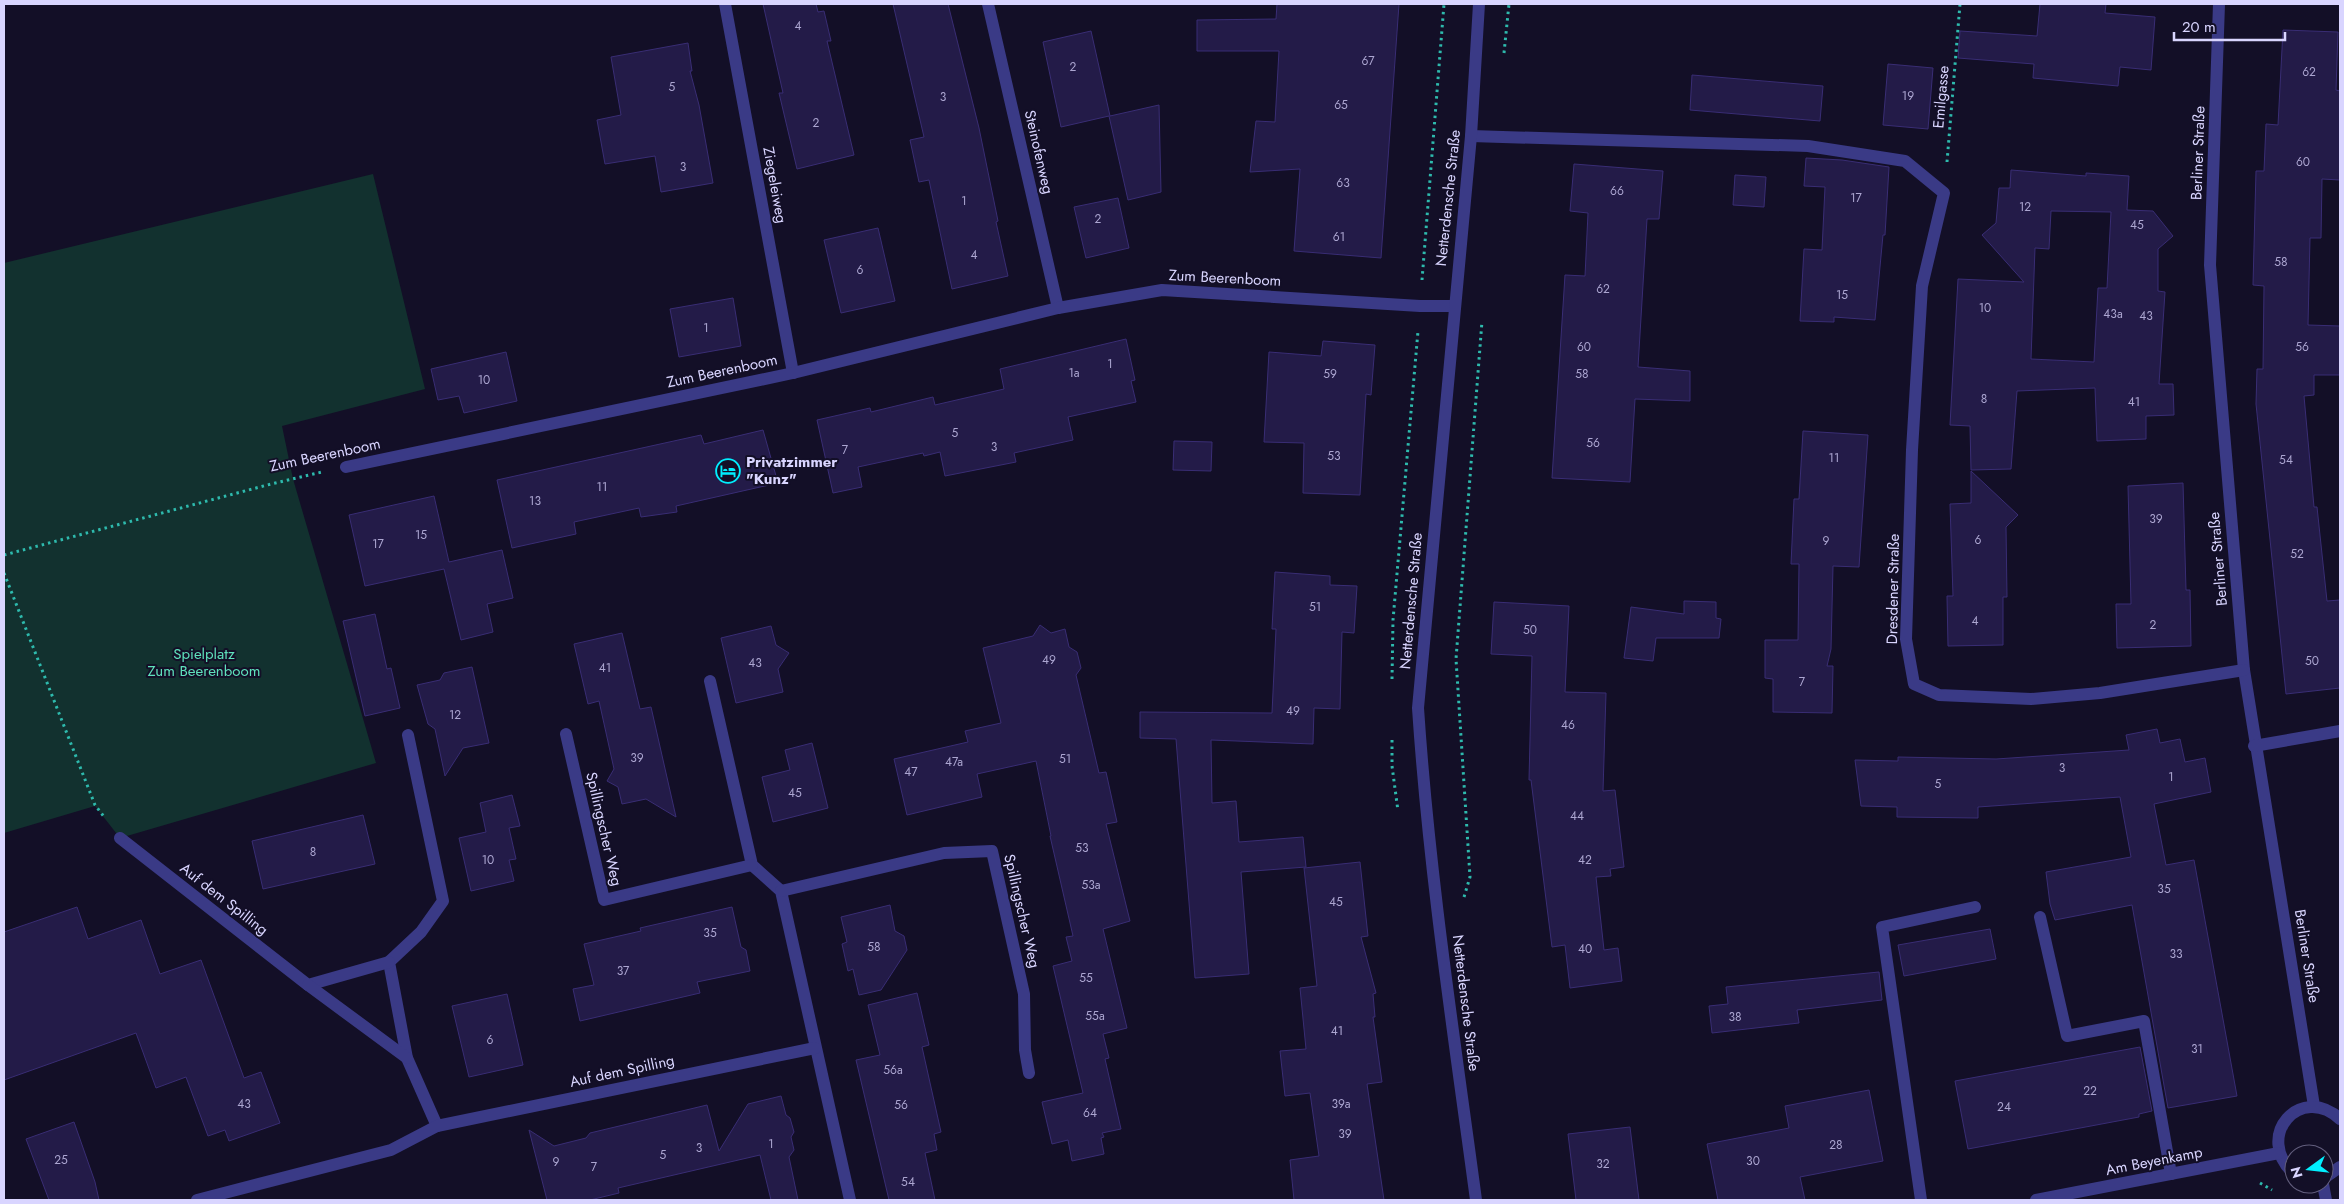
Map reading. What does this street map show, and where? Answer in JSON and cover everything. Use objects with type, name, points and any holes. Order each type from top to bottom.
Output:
[{"type":"street","name":"Ziegeleiweg","points":[[725,4],[793,373]]},
{"type":"street","name":"Steinofenweg","points":[[988,4],[1058,308]]},
{"type":"street","name":"Netterdensche Straße","points":[[1476,1200],[1442,947],[1423,775],[1418,708],[1471,136],[1480,4]]},
{"type":"street","name":"Berliner Straße","points":[[2219,4],[2210,265],[2244,670],[2254,746],[2266,805],[2314,1106]]},
{"type":"street","points":[[1471,136],[1808,146],[1906,161],[1944,193]]},
{"type":"street","name":"Dresdener Straße","points":[[1944,193],[1922,286],[1912,450],[1906,639],[1914,684],[1939,695],[2031,699],[2100,693],[2244,670]]},
{"type":"street","name":"Zum Beerenboom","points":[[346,467],[793,373],[1058,308],[1162,290],[1420,306],[1454,306]]},
{"type":"street","points":[[710,681],[752,865],[781,891],[850,1200]]},
{"type":"street","points":[[2254,746],[2340,731]]},
{"type":"street","name":"Spillingscher Weg","points":[[566,734],[604,900],[752,865]]},
{"type":"street","points":[[308,984],[389,962],[421,932],[443,901],[408,735]]},
{"type":"street","name":"Auf dem Spilling","points":[[120,838],[407,1058]]},
{"type":"street","name":"Spillingscher Weg","points":[[781,891],[944,853],[992,851],[1024,994],[1025,1050],[1029,1073]]},
{"type":"street","points":[[1921,1200],[1882,927],[1974,907]]},
{"type":"street","points":[[2040,917],[2067,1036],[2144,1021],[2171,1174]]},
{"type":"street","name":"Auf dem Spilling","points":[[389,962],[407,1058],[437,1126]]},
{"type":"street","name":"Auf dem Spilling","points":[[197,1200],[391,1150],[437,1126],[815,1048]]},
{"type":"street","points":[[2284,1164],[2279,1153],[2277,1136],[2284,1122],[2292,1113],[2314,1106],[2334,1112],[2340,1119]]},
{"type":"street","name":"Am Beyenkamp","points":[[2036,1200],[2279,1153]]},
{"type":"path","points":[[1504,61],[1508,4]]},
{"type":"path","name":"Emilgasse","points":[[1944,193],[1960,4]]},
{"type":"path","points":[[1461,903],[1470,877],[1456,659],[1483,313]]},
{"type":"path","name":"Zum Beerenboom","points":[[4,555],[271,484],[346,467]]},
{"type":"path","points":[[4,573],[95,806],[120,838]]},
{"type":"green space","name":"Spielplatz Zum Beerenboom","points":[[373,174],[425,389],[282,426],[293,479],[376,763],[120,838],[95,806],[4,833],[4,263]]},
{"type":"building","points":[[763,4],[816,4],[818,12],[824,11],[831,41],[827,41],[854,155],[797,169],[779,93],[783,93]]},
{"type":"building","points":[[893,4],[948,4],[979,128],[1008,276],[952,289],[929,180],[919,182],[910,140],[924,137]]},
{"type":"building","points":[[1277,4],[1399,4],[1381,258],[1294,251],[1300,169],[1250,172],[1256,121],[1275,122],[1279,51],[1197,51],[1197,20],[1276,19]]},
{"type":"building","points":[[2040,4],[2106,4],[2105,13],[2155,17],[2151,70],[2120,67],[2118,86],[2033,78],[2034,64],[1958,58],[1960,31],[2037,36]]},
{"type":"building","points":[[2283,30],[2338,32],[2336,90],[2340,91],[2340,180],[2322,179],[2321,238],[2310,238],[2308,325],[2340,326],[2340,375],[2314,375],[2314,395],[2304,396],[2314,507],[2317,507],[2327,601],[2340,600],[2340,688],[2286,694],[2256,404],[2257,369],[2263,369],[2264,286],[2253,285],[2256,171],[2264,171],[2266,124],[2278,125]]},
{"type":"building","points":[[1091,31],[1110,116],[1159,105],[1161,192],[1128,200],[1109,116],[1061,127],[1043,42]]},
{"type":"building","points":[[688,43],[692,71],[690,71],[699,105],[713,183],[661,192],[655,156],[605,164],[597,120],[621,115],[611,57]]},
{"type":"building","points":[[1888,64],[1933,68],[1928,129],[1883,125]]},
{"type":"building","points":[[1692,75],[1823,86],[1820,121],[1690,110]]},
{"type":"building","points":[[1806,158],[1842,160],[1889,167],[1885,235],[1883,235],[1875,320],[1834,317],[1834,322],[1800,321],[1804,249],[1822,250],[1825,187],[1804,186]]},
{"type":"building","points":[[1574,164],[1663,171],[1659,219],[1647,219],[1638,367],[1690,371],[1690,401],[1635,399],[1630,482],[1552,478],[1565,275],[1585,276],[1588,213],[1570,211]]},
{"type":"building","points":[[2011,170],[2086,176],[2086,173],[2129,176],[2127,210],[2153,211],[2173,236],[2158,249],[2158,291],[2165,292],[2159,384],[2173,384],[2174,415],[2146,416],[2146,439],[2097,441],[2095,388],[2017,391],[2011,469],[1971,470],[1970,426],[1950,425],[1958,279],[2024,282],[1982,235],[1996,223],[1999,188],[2010,188]],"holes":[[[2051,211],[2111,212],[2107,288],[2098,288],[2094,362],[2031,359],[2035,248],[2049,249]]]},
{"type":"building","points":[[1735,175],[1766,177],[1764,207],[1733,205]]},
{"type":"building","points":[[1118,198],[1129,248],[1086,258],[1074,207]]},
{"type":"building","points":[[878,228],[895,301],[841,313],[824,240]]},
{"type":"building","points":[[733,298],[741,346],[679,357],[670,309]]},
{"type":"building","points":[[1126,339],[1135,380],[1131,381],[1136,402],[1068,417],[1073,440],[1014,453],[1016,462],[945,476],[940,452],[924,456],[923,453],[858,467],[862,487],[833,493],[817,420],[870,408],[871,412],[933,397],[935,405],[1004,389],[1000,369]]},
{"type":"building","points":[[1323,341],[1375,345],[1371,395],[1366,394],[1360,495],[1303,493],[1304,443],[1264,442],[1269,352],[1321,356]]},
{"type":"building","points":[[506,352],[517,401],[464,413],[459,396],[438,400],[431,369]]},
{"type":"building","points":[[763,430],[778,483],[676,506],[677,512],[641,517],[639,508],[574,522],[576,534],[512,548],[497,480],[701,435],[704,444]]},
{"type":"building","points":[[1803,431],[1868,435],[1859,567],[1833,566],[1831,649],[1827,666],[1833,666],[1832,713],[1773,712],[1773,679],[1765,678],[1765,640],[1798,640],[1799,564],[1791,564],[1794,499],[1799,499]]},
{"type":"building","points":[[1174,441],[1212,442],[1211,471],[1173,470]]},
{"type":"building","points":[[1971,471],[2018,515],[2006,527],[2007,597],[2003,597],[2003,645],[1948,646],[1947,596],[1953,596],[1950,504],[1971,503]]},
{"type":"building","points":[[2183,483],[2186,590],[2190,590],[2191,646],[2117,648],[2116,604],[2131,604],[2128,486]]},
{"type":"building","points":[[434,496],[449,562],[502,550],[513,598],[487,604],[493,632],[461,640],[444,569],[365,586],[349,515]]},
{"type":"building","points":[[1275,572],[1330,576],[1330,585],[1357,586],[1354,633],[1342,632],[1340,709],[1314,708],[1313,744],[1211,740],[1212,803],[1236,801],[1239,842],[1303,837],[1306,867],[1241,872],[1249,974],[1195,978],[1176,739],[1140,738],[1140,712],[1272,713],[1276,629],[1272,629]]},
{"type":"building","points":[[1684,601],[1716,602],[1716,618],[1721,619],[1719,638],[1656,638],[1653,661],[1624,658],[1631,607],[1684,614]]},
{"type":"building","points":[[1494,602],[1569,606],[1565,692],[1606,693],[1603,791],[1615,790],[1624,867],[1610,869],[1611,876],[1596,877],[1604,950],[1618,948],[1622,981],[1570,988],[1565,945],[1552,947],[1531,780],[1529,780],[1532,656],[1491,654]]},
{"type":"building","points":[[375,614],[387,669],[391,668],[400,708],[365,716],[343,621]]},
{"type":"building","points":[[1040,625],[1051,633],[1065,629],[1069,647],[1077,652],[1081,668],[1076,675],[1099,773],[1106,772],[1117,822],[1106,824],[1130,921],[1103,929],[1127,1028],[1103,1034],[1109,1058],[1105,1059],[1121,1129],[1102,1133],[1104,1137],[1101,1138],[1104,1154],[1072,1161],[1068,1140],[1052,1144],[1042,1102],[1083,1093],[1053,966],[1072,961],[1066,937],[1073,936],[1050,836],[1036,761],[977,774],[982,797],[907,815],[894,759],[968,742],[965,731],[1001,723],[983,648],[1033,636]]},
{"type":"building","points":[[771,626],[776,645],[789,653],[778,669],[783,692],[736,703],[721,638]]},
{"type":"building","points":[[622,633],[640,709],[651,707],[676,817],[646,799],[622,804],[618,787],[607,781],[614,769],[599,701],[588,704],[574,644]]},
{"type":"building","points":[[472,667],[489,743],[463,748],[445,776],[435,729],[428,724],[417,685],[440,680],[444,673]]},
{"type":"building","points":[[2157,729],[2160,743],[2180,739],[2185,762],[2205,758],[2211,792],[2154,804],[2166,865],[2194,860],[2237,1096],[2168,1108],[2132,905],[2055,920],[2050,904],[2046,872],[2131,857],[2120,797],[1978,807],[1978,818],[1897,817],[1897,807],[1861,806],[1855,760],[1898,761],[1898,757],[1996,759],[2129,750],[2126,735]]},
{"type":"building","points":[[812,743],[828,808],[773,822],[762,777],[790,770],[785,750]]},
{"type":"building","points":[[512,795],[520,826],[509,828],[516,859],[509,860],[514,881],[471,891],[459,838],[486,832],[480,803]]},
{"type":"building","points":[[363,815],[375,864],[263,889],[252,841]]},
{"type":"building","points":[[1360,862],[1368,936],[1361,937],[1376,993],[1373,994],[1375,1017],[1373,1017],[1382,1082],[1367,1084],[1384,1200],[1294,1200],[1290,1160],[1319,1156],[1310,1093],[1285,1096],[1280,1051],[1306,1049],[1300,988],[1317,986],[1304,868]]},
{"type":"building","points":[[890,905],[895,931],[904,936],[907,950],[881,990],[859,995],[853,969],[848,971],[842,944],[847,942],[841,917]]},
{"type":"building","points":[[77,907],[88,939],[141,920],[160,974],[201,960],[244,1078],[261,1072],[280,1123],[229,1141],[225,1130],[208,1136],[186,1077],[156,1088],[136,1033],[4,1080],[4,932]]},
{"type":"building","points":[[732,907],[741,947],[746,950],[750,971],[697,982],[700,993],[580,1021],[573,989],[594,985],[584,944],[641,931],[640,928]]},
{"type":"building","points":[[1990,929],[1996,959],[1904,976],[1898,945]]},
{"type":"building","points":[[1879,972],[1882,1000],[1797,1010],[1799,1023],[1712,1033],[1709,1006],[1728,1004],[1726,987]]},
{"type":"building","points":[[917,993],[929,1045],[922,1047],[941,1132],[934,1134],[937,1150],[925,1153],[935,1200],[889,1200],[856,1060],[880,1055],[868,1005]]},
{"type":"building","points":[[507,994],[523,1065],[469,1077],[452,1006]]},
{"type":"building","points":[[2140,1047],[2152,1111],[2139,1114],[2139,1117],[1968,1149],[1955,1081]]},
{"type":"building","points":[[1869,1090],[1883,1161],[1800,1177],[1805,1200],[1718,1200],[1707,1144],[1789,1128],[1785,1106]]},
{"type":"building","points":[[781,1096],[786,1115],[790,1118],[794,1132],[791,1137],[794,1150],[789,1157],[798,1200],[771,1200],[760,1155],[618,1188],[619,1193],[590,1200],[547,1200],[529,1130],[554,1146],[586,1138],[590,1133],[707,1105],[719,1151],[748,1104]]},
{"type":"building","points":[[74,1122],[95,1182],[99,1200],[49,1200],[26,1139]]},
{"type":"building","points":[[1630,1127],[1639,1200],[1576,1200],[1568,1134]]},
{"type":"place","name":"Privatzimmer \"Kunz\"","points":[[728,471]]}]
